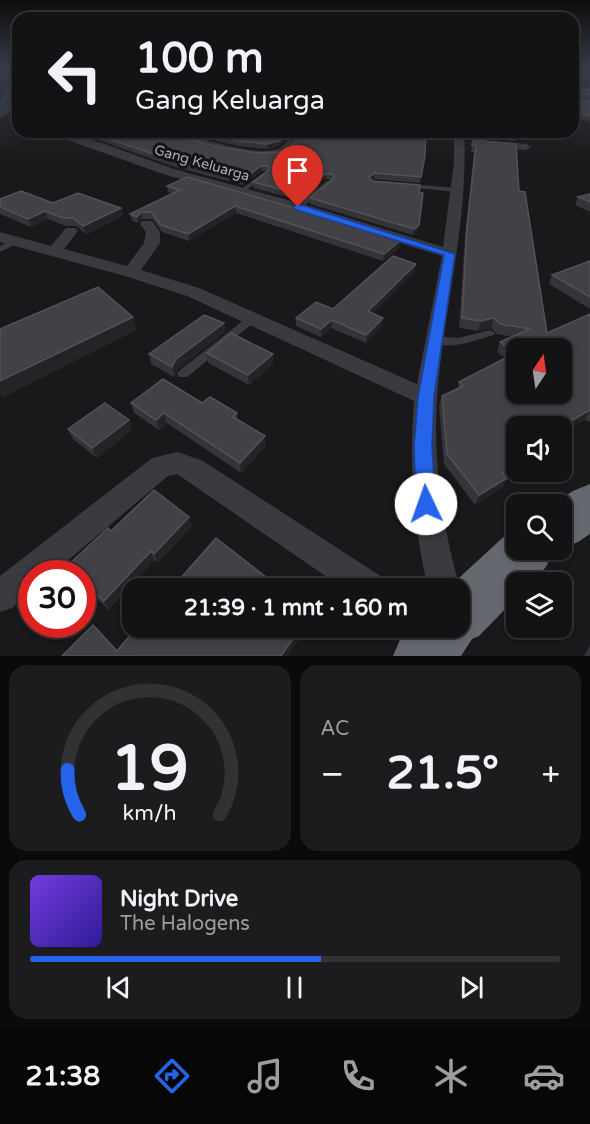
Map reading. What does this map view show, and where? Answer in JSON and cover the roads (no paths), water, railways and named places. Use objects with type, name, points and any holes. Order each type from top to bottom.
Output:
[{"type":"highway","points":[[572,518],[590,506]]},
{"type":"highway","points":[[470,599],[515,560]]},
{"type":"street","name":"Gang Keluarga","points":[[72,138],[171,172],[298,207],[450,254]]},
{"type":"street","points":[[189,138],[212,144],[276,153],[291,144],[295,138]]},
{"type":"street","points":[[212,144],[218,138]]},
{"type":"street","points":[[435,578],[426,504],[423,448],[426,397],[450,254],[457,190],[468,139],[526,147]]},
{"type":"street","points":[[131,272],[152,243],[153,232],[147,224]]},
{"type":"street","points":[[55,251],[71,231]]},
{"type":"street","points":[[5,243],[55,251],[193,292],[426,397]]},
{"type":"street","points":[[0,596],[161,466],[178,463],[194,469],[356,578]]},
{"type":"lane","points":[[242,191],[265,174]]},
{"type":"lane","points":[[298,207],[329,182]]},
{"type":"lane","points":[[398,185],[457,190]]},
{"type":"lane","points":[[183,374],[253,318]]},
{"type":"lane","points":[[434,340],[458,342],[490,333]]},
{"type":"waterway","points":[[0,111],[9,101]]}]
